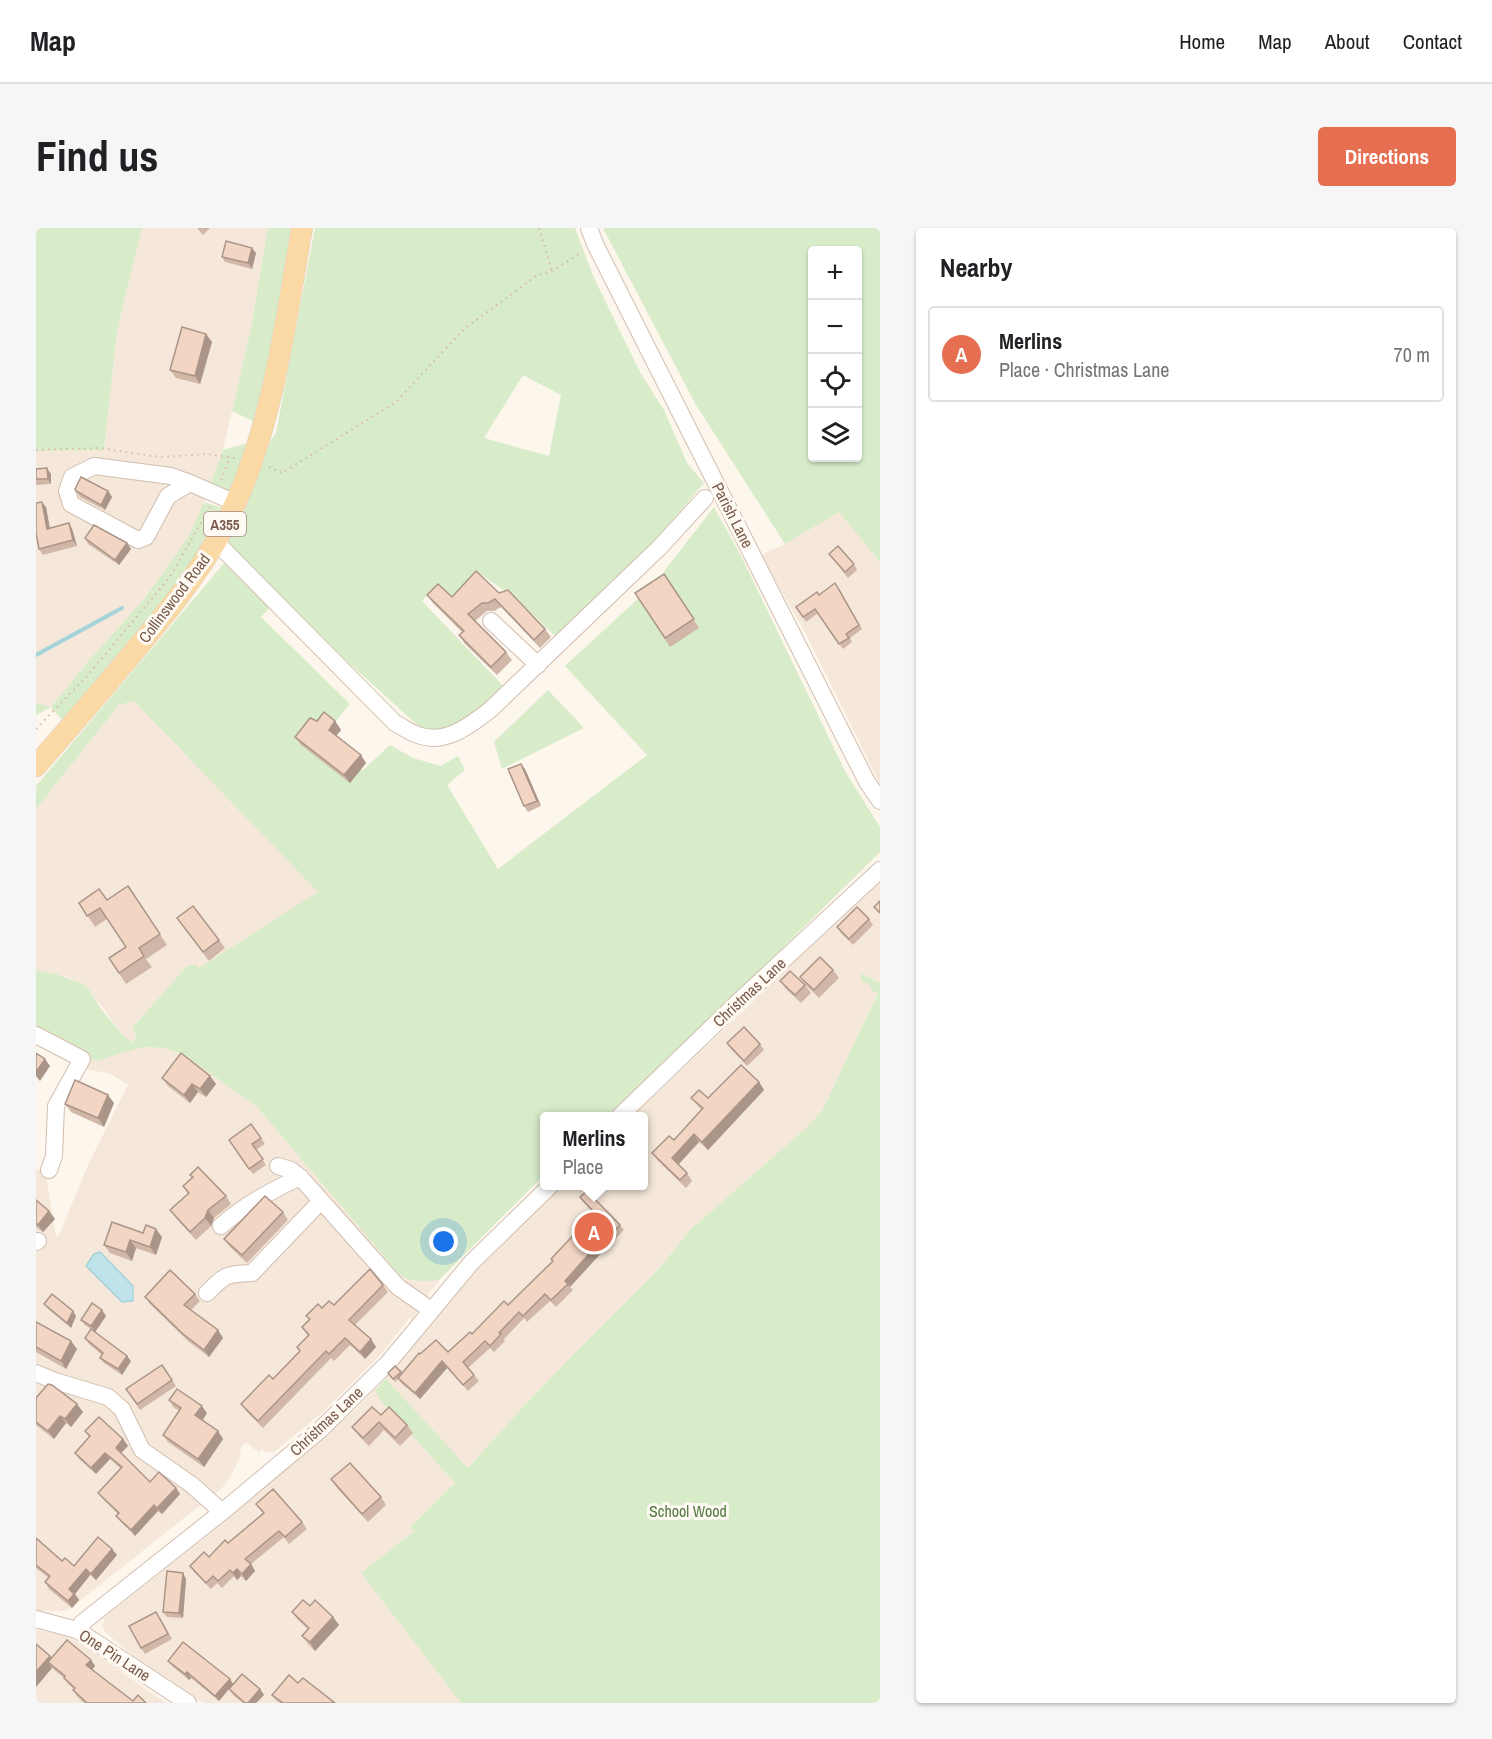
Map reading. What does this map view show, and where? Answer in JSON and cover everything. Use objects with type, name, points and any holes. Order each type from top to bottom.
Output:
[{"type":"main road","name":"Collinswood Road","points":[[36,766],[178,598],[216,542],[236,503],[253,460],[278,364],[302,228]]},
{"type":"street","name":"Parish Lane","points":[[588,228],[867,782],[880,801]]},
{"type":"street","points":[[190,483],[168,496],[146,537],[138,540],[70,504],[66,491],[72,477],[94,465],[171,476],[190,483],[236,503]]},
{"type":"street","points":[[216,542],[395,723],[421,736],[447,737],[470,725],[490,710],[660,547],[705,498]]},
{"type":"street","points":[[491,621],[538,664]]},
{"type":"street","name":"Christmas Lane","points":[[625,1112],[737,1003],[880,870]]},
{"type":"street","points":[[36,1035],[81,1059],[56,1106],[54,1156],[49,1170]]},
{"type":"street","points":[[278,1166],[291,1170],[300,1177],[398,1287],[431,1310]]},
{"type":"street","points":[[221,1226],[235,1213],[300,1177]]},
{"type":"street","name":"Christmas Lane","points":[[77,1630],[82,1623],[222,1512],[321,1429],[388,1363],[471,1263],[545,1190]]},
{"type":"street","points":[[207,1293],[222,1277],[229,1274],[252,1273],[321,1201]]},
{"type":"street","points":[[36,1373],[108,1397],[122,1409],[142,1450],[192,1485],[222,1512]]},
{"type":"street","name":"One Pin Lane","points":[[36,1619],[77,1630],[188,1703]]},
{"type":"path","points":[[539,228],[552,271]]},
{"type":"path","points":[[36,450],[99,448],[160,457],[208,454],[253,460],[282,473],[396,402],[464,329],[536,276],[552,271],[595,244]]},
{"type":"path","points":[[36,729],[88,675],[170,577],[208,513],[230,457]]},
{"type":"shaded area","points":[[142,228],[268,228],[250,333],[223,450],[189,536],[145,598],[51,707],[36,703],[36,451],[104,450],[117,331]]},
{"type":"shaded area","points":[[839,511],[880,562],[880,784],[807,636],[761,555],[785,544]]},
{"type":"shaded area","points":[[134,701],[319,892],[199,968],[187,966],[132,1028],[137,1036],[131,1042],[100,1004],[70,978],[36,970],[36,809],[119,705]]},
{"type":"shaded area","points":[[871,883],[880,883],[880,983],[862,973],[878,992],[822,1111],[805,1129],[690,1230],[661,1266],[531,1398],[467,1469],[386,1379],[479,1265],[557,1190],[648,1190],[648,1112],[637,1112],[755,1000],[754,997]]},
{"type":"shaded area","points":[[36,1027],[96,1061],[143,1047],[164,1048],[183,1054],[257,1107],[400,1275],[414,1281],[439,1280],[419,1307],[412,1321],[410,1317],[382,1353],[323,1412],[274,1452],[265,1452],[262,1449],[259,1453],[246,1442],[240,1449],[241,1455],[231,1476],[222,1488],[67,1611],[36,1611],[36,1171],[42,1168],[47,1181],[56,1237],[60,1233],[88,1165],[128,1085],[109,1073],[83,1069]]},
{"type":"shaded area","points":[[375,1390],[382,1402],[455,1483],[411,1526],[414,1531],[361,1573],[461,1703],[203,1703],[142,1663],[106,1633],[102,1626],[106,1616],[217,1528],[216,1526],[354,1411]]},
{"type":"shaded area","points":[[36,1630],[60,1633],[82,1644],[166,1703],[36,1703]]},
{"type":"green space","points":[[36,228],[142,228],[117,331],[104,450],[36,451]]},
{"type":"green space","points":[[268,228],[294,228],[287,277],[255,422],[232,411],[250,333]]},
{"type":"green space","points":[[315,228],[575,228],[594,278],[640,372],[664,410],[687,463],[704,483],[615,588],[556,637],[519,601],[479,573],[452,598],[432,589],[422,601],[506,689],[469,731],[423,730],[276,597],[227,544],[248,502],[266,448],[276,433]],"holes":[[[523,375],[561,395],[549,456],[484,438]]]},
{"type":"green space","points":[[603,228],[880,228],[880,562],[839,512],[785,544],[696,405]]},
{"type":"green space","points":[[252,442],[232,491],[209,488],[223,450]]},
{"type":"green space","points":[[204,502],[223,508],[202,550],[164,606],[63,721],[51,707],[145,598],[189,536]]},
{"type":"green space","points":[[714,507],[740,554],[846,773],[880,827],[880,852],[714,1016],[612,1112],[540,1112],[540,1179],[439,1280],[414,1280],[400,1275],[257,1107],[183,1054],[164,1048],[143,1047],[96,1061],[36,1027],[36,970],[56,974],[86,985],[101,1009],[132,1042],[137,1036],[132,1028],[187,966],[197,965],[199,968],[318,892],[134,701],[119,705],[36,809],[36,786],[225,562],[271,606],[261,617],[350,704],[323,736],[356,768],[363,770],[390,745],[413,758],[441,766],[458,756],[465,770],[447,785],[498,869],[647,755],[565,666],[655,583]]},
{"type":"green space","points":[[548,690],[584,728],[502,769],[494,742]]},
{"type":"green space","points":[[36,703],[51,707],[36,715]]},
{"type":"green space","name":"School Wood","points":[[861,973],[880,983],[880,1703],[461,1703],[361,1573],[414,1531],[410,1527],[455,1483],[382,1402],[375,1390],[386,1379],[468,1468],[531,1398],[661,1266],[690,1230],[805,1129],[822,1111],[878,993],[873,991],[869,984],[861,981]]},
{"type":"water","points":[[100,1252],[133,1286],[133,1301],[122,1302],[86,1266],[94,1254]]},
{"type":"building","points":[[226,241],[252,248],[248,263],[222,257]]},
{"type":"building","points":[[182,327],[206,334],[195,376],[170,370]]},
{"type":"building","points":[[47,468],[48,479],[36,479],[36,469]]},
{"type":"building","points":[[81,477],[108,491],[101,505],[76,491]]},
{"type":"building","points":[[42,502],[47,529],[69,523],[73,540],[39,549],[36,533],[36,503]]},
{"type":"building","points":[[94,525],[127,543],[115,560],[85,538]]},
{"type":"building","points":[[838,546],[854,564],[845,572],[829,554]]},
{"type":"building","points":[[476,571],[499,593],[508,590],[545,629],[534,640],[495,599],[482,603],[468,614],[506,652],[491,667],[459,635],[464,631],[427,595],[438,584],[452,597]]},
{"type":"building","points":[[664,574],[694,619],[665,638],[635,593]]},
{"type":"building","points":[[835,583],[859,625],[846,634],[849,638],[839,644],[815,609],[803,617],[796,607],[817,592],[819,595]]},
{"type":"building","points":[[324,712],[335,721],[329,730],[361,755],[344,775],[295,737],[310,718],[317,721]]},
{"type":"building","points":[[521,764],[537,801],[524,806],[508,769]]},
{"type":"building","points":[[128,886],[160,934],[139,948],[144,956],[119,973],[109,958],[126,947],[100,908],[87,916],[79,903],[99,889],[107,900]]},
{"type":"building","points":[[880,901],[880,913],[874,907]]},
{"type":"building","points":[[193,906],[219,940],[203,952],[177,918]]},
{"type":"building","points":[[857,907],[869,919],[849,939],[837,927]]},
{"type":"building","points":[[820,957],[833,970],[814,990],[800,977]]},
{"type":"building","points":[[790,971],[805,985],[795,995],[780,981]]},
{"type":"building","points":[[744,1027],[760,1044],[744,1061],[727,1043]]},
{"type":"building","points":[[36,1053],[45,1059],[36,1072]]},
{"type":"building","points":[[181,1053],[210,1076],[200,1089],[192,1084],[184,1095],[162,1078]]},
{"type":"building","points":[[741,1065],[759,1082],[702,1142],[694,1134],[672,1158],[687,1173],[680,1180],[652,1153],[669,1136],[674,1140],[703,1108],[691,1098],[699,1090],[708,1098]]},
{"type":"building","points":[[75,1080],[108,1095],[98,1118],[65,1104]]},
{"type":"building","points":[[251,1124],[261,1138],[252,1144],[263,1159],[249,1169],[229,1140]]},
{"type":"building","points":[[198,1167],[226,1196],[208,1210],[205,1218],[190,1232],[170,1210],[189,1193],[183,1186],[193,1177],[190,1175]]},
{"type":"building","points":[[587,1191],[620,1225],[613,1232],[580,1197]]},
{"type":"building","points":[[265,1196],[283,1212],[242,1255],[224,1239]]},
{"type":"building","points":[[36,1200],[49,1211],[38,1225],[36,1223]]},
{"type":"building","points":[[112,1222],[143,1233],[146,1225],[156,1229],[150,1247],[130,1240],[126,1252],[104,1245]]},
{"type":"building","points":[[581,1227],[597,1245],[565,1281],[568,1284],[551,1300],[545,1294],[523,1316],[519,1312],[490,1346],[485,1341],[463,1362],[474,1375],[463,1385],[442,1361],[415,1393],[398,1378],[419,1353],[436,1340],[448,1352],[470,1332],[472,1334],[504,1301],[508,1305],[553,1261],[551,1259]]},
{"type":"building","points":[[370,1269],[383,1285],[349,1320],[371,1339],[360,1352],[345,1338],[329,1354],[326,1351],[258,1421],[241,1404],[269,1375],[273,1379],[300,1351],[297,1347],[309,1335],[302,1327],[310,1319],[306,1316],[318,1304],[322,1308],[329,1301],[334,1305]]},
{"type":"building","points":[[170,1270],[195,1294],[184,1305],[218,1330],[204,1350],[183,1334],[145,1297]]},
{"type":"building","points":[[52,1294],[73,1311],[67,1323],[44,1304]]},
{"type":"building","points":[[92,1303],[102,1310],[91,1326],[81,1320]]},
{"type":"building","points":[[36,1322],[71,1341],[61,1361],[36,1347]]},
{"type":"building","points":[[91,1329],[127,1356],[118,1369],[100,1358],[103,1353],[85,1338]]},
{"type":"building","points":[[162,1365],[172,1380],[137,1404],[126,1389]]},
{"type":"building","points":[[395,1366],[401,1372],[393,1379],[388,1373]]},
{"type":"building","points":[[48,1384],[77,1404],[65,1419],[60,1416],[48,1431],[36,1422],[36,1398]]},
{"type":"building","points":[[177,1389],[202,1406],[195,1415],[218,1431],[198,1459],[163,1435],[181,1408],[169,1400]]},
{"type":"building","points":[[372,1407],[381,1415],[389,1407],[407,1425],[395,1438],[379,1422],[363,1438],[352,1427]]},
{"type":"building","points":[[99,1417],[123,1439],[116,1448],[150,1482],[159,1472],[176,1488],[157,1508],[154,1505],[131,1530],[116,1516],[119,1513],[98,1493],[122,1467],[105,1453],[91,1468],[75,1453],[90,1436],[85,1431]]},
{"type":"building","points":[[350,1463],[381,1497],[362,1514],[331,1479]]},
{"type":"building","points":[[273,1489],[302,1522],[285,1537],[279,1531],[245,1559],[251,1564],[242,1574],[237,1569],[233,1573],[230,1570],[218,1581],[213,1576],[206,1583],[190,1566],[204,1552],[209,1557],[225,1540],[228,1543],[264,1513],[256,1504]]},
{"type":"building","points":[[98,1537],[112,1549],[91,1574],[86,1569],[69,1589],[74,1594],[68,1601],[45,1582],[50,1576],[36,1565],[36,1538],[62,1561],[65,1558],[74,1566]]},
{"type":"building","points":[[167,1571],[183,1573],[179,1613],[163,1612]]},
{"type":"building","points":[[303,1600],[310,1606],[315,1600],[333,1617],[310,1642],[302,1636],[309,1628],[292,1612]]},
{"type":"building","points":[[156,1612],[168,1634],[141,1648],[129,1626]]},
{"type":"building","points":[[67,1640],[91,1660],[86,1665],[133,1701],[138,1695],[146,1703],[87,1703],[73,1690],[75,1688],[64,1678],[65,1676],[48,1662]]},
{"type":"building","points":[[183,1642],[230,1679],[215,1696],[187,1672],[185,1674],[168,1661]]},
{"type":"building","points":[[36,1644],[50,1656],[36,1672]]},
{"type":"building","points":[[242,1674],[260,1689],[248,1703],[229,1689]]},
{"type":"building","points":[[289,1675],[298,1683],[303,1678],[335,1703],[283,1703],[272,1695]]},
{"type":"waterway","points":[[36,655],[122,608]]},
{"type":"place","name":"Merlins","points":[[594,1232]]}]
